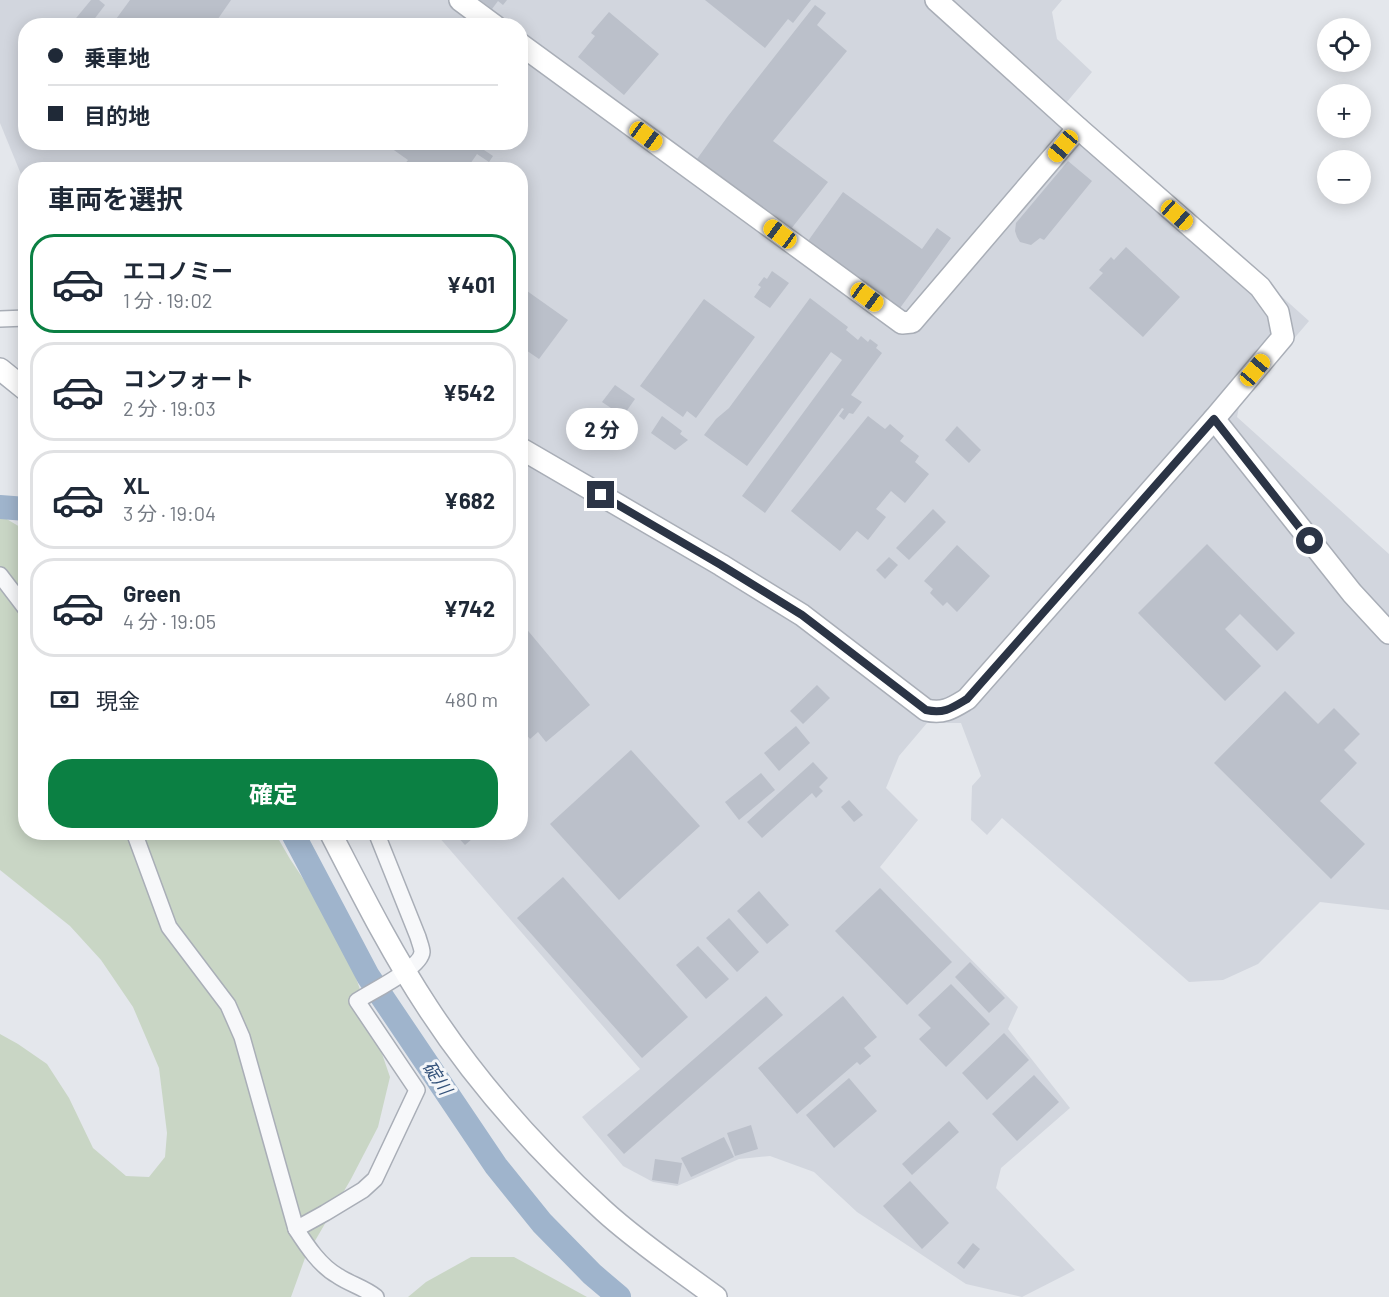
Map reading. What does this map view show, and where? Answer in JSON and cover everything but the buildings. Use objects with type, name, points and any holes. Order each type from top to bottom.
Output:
[{"type":"street","points":[[460,0],[484,18]]},
{"type":"street","points":[[528,453],[802,615],[926,710],[936,712],[951,709],[967,699],[1214,419],[1283,337],[1278,312],[1260,288],[936,0]]},
{"type":"street","points":[[528,50],[902,323],[912,322],[1078,128]]},
{"type":"street","points":[[0,319],[18,319]]},
{"type":"street","points":[[0,369],[18,384]]},
{"type":"street","points":[[1214,419],[1352,593],[1389,633]]},
{"type":"street","points":[[0,575],[18,599]]},
{"type":"street","points":[[137,840],[169,927],[228,1005],[242,1037],[296,1229],[322,1264],[336,1276],[376,1297]]},
{"type":"street","points":[[334,840],[368,905],[397,977],[429,1010],[480,1080],[520,1128],[605,1212],[716,1297]]},
{"type":"street","points":[[296,1229],[363,1190],[375,1179],[417,1090],[357,1001],[397,977],[418,959],[422,952],[379,840]]},
{"type":"shaded area","points":[[0,0],[1062,0],[1052,12],[1057,39],[1092,72],[1066,103],[1309,321],[1240,402],[1237,417],[1389,554],[1389,910],[1320,902],[1258,964],[1223,980],[1189,982],[1002,818],[987,835],[971,820],[972,786],[981,776],[961,723],[927,723],[899,756],[886,788],[918,820],[880,867],[1018,1007],[1008,1029],[1070,1108],[1001,1168],[996,1188],[1075,1270],[1022,1297],[966,1284],[857,1212],[814,1172],[770,1156],[739,1159],[677,1186],[653,1182],[623,1166],[582,1117],[640,1069],[442,840],[528,840],[528,162],[18,162],[18,167],[0,123]]},
{"type":"green space","points":[[0,515],[18,526],[18,840],[279,840],[342,937],[390,1077],[378,1127],[305,1258],[291,1297],[0,1297],[0,1034],[47,1064],[69,1098],[93,1148],[126,1176],[149,1177],[165,1157],[167,1133],[159,1068],[133,1007],[101,960],[70,926],[0,870]]},
{"type":"green space","points":[[471,1257],[514,1257],[587,1297],[408,1297],[426,1282]]},
{"type":"waterway","name":"碇川","points":[[0,507],[18,508]]},
{"type":"waterway","name":"碇川","points":[[296,840],[368,976],[496,1166],[542,1223],[592,1274],[619,1297]]},
{"type":"route","points":[[601,495],[802,615],[926,710],[936,712],[951,709],[967,699],[1214,419],[1310,541]]}]
